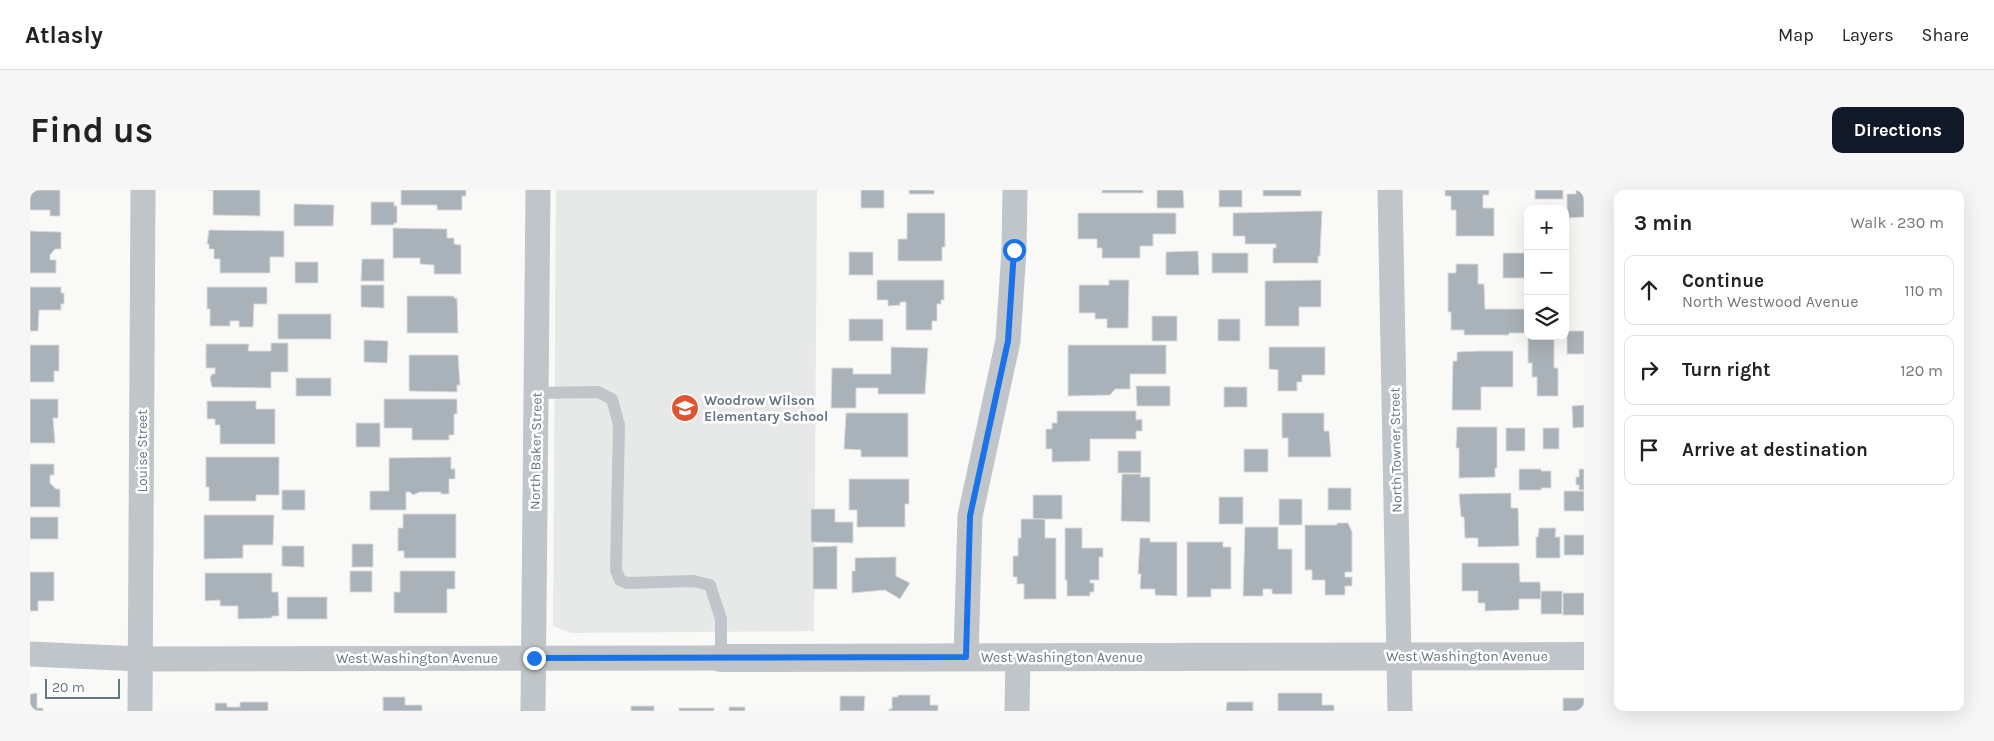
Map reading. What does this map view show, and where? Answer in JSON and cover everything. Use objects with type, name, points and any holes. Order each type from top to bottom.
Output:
[{"type":"street","name":"Louise Street","points":[[140,711],[143,190]]},
{"type":"street","name":"North Baker Street","points":[[533,711],[538,190]]},
{"type":"street","points":[[966,657],[970,516],[1008,341],[1014,250],[1015,190]]},
{"type":"street","name":"North Towner Street","points":[[1390,190],[1400,711]]},
{"type":"street","name":"West Washington Avenue","points":[[30,654],[140,659],[1584,656]]},
{"type":"street","points":[[1018,657],[1018,711]]},
{"type":"lane","points":[[536,393],[598,392],[612,399],[619,425],[616,570],[620,580],[627,583],[693,581],[710,585],[721,619],[721,658]]},
{"type":"shaded area","name":"Woodrow Wilson Elementary School","points":[[556,190],[817,190],[814,631],[571,633],[553,626]]},
{"type":"building","points":[[30,190],[60,190],[60,216],[50,216],[50,210],[30,210]]},
{"type":"building","points":[[213,190],[260,190],[260,216],[213,215]]},
{"type":"building","points":[[401,190],[466,190],[466,196],[462,196],[462,210],[437,210],[437,205],[401,205]]},
{"type":"building","points":[[861,190],[884,190],[884,208],[861,208]]},
{"type":"building","points":[[909,190],[934,190],[934,194],[909,194]]},
{"type":"building","points":[[1102,190],[1143,190],[1143,193],[1102,193]]},
{"type":"building","points":[[1157,190],[1183,190],[1184,208],[1157,208]]},
{"type":"building","points":[[1219,190],[1242,190],[1242,207],[1219,207]]},
{"type":"building","points":[[1263,190],[1301,190],[1301,196],[1263,196]]},
{"type":"building","points":[[1445,190],[1489,190],[1489,195],[1483,195],[1483,208],[1494,208],[1494,236],[1456,236],[1456,210],[1451,210],[1451,196],[1445,196]]},
{"type":"building","points":[[1535,190],[1563,190],[1563,199],[1535,199]]},
{"type":"building","points":[[1576,190],[1584,190],[1584,217],[1569,218],[1567,194],[1576,194]]},
{"type":"building","points":[[371,202],[394,202],[394,206],[397,206],[397,223],[394,223],[394,225],[371,225]]},
{"type":"building","points":[[294,204],[334,205],[333,226],[294,226]]},
{"type":"building","points":[[1322,211],[1318,263],[1273,263],[1273,248],[1276,248],[1276,244],[1245,244],[1245,236],[1233,236],[1233,213]]},
{"type":"building","points":[[907,213],[945,213],[945,247],[942,247],[942,261],[898,261],[898,239],[907,239]]},
{"type":"building","points":[[1078,213],[1176,213],[1176,234],[1153,234],[1153,246],[1140,246],[1140,258],[1102,258],[1102,248],[1097,248],[1097,239],[1078,239]]},
{"type":"building","points":[[393,228],[447,229],[447,238],[454,238],[454,244],[461,245],[461,274],[434,274],[434,265],[420,264],[420,258],[393,258]]},
{"type":"building","points":[[209,230],[284,231],[284,257],[270,257],[270,273],[220,273],[220,259],[214,259],[214,249],[209,249],[209,244],[207,244]]},
{"type":"building","points":[[30,231],[61,232],[61,249],[55,249],[50,255],[50,260],[56,260],[56,273],[30,273]]},
{"type":"building","points":[[1198,251],[1199,275],[1166,275],[1166,252]]},
{"type":"building","points":[[849,252],[873,252],[873,275],[849,275]]},
{"type":"building","points":[[1212,253],[1248,253],[1248,273],[1212,273]]},
{"type":"building","points":[[1503,253],[1524,253],[1524,278],[1503,278]]},
{"type":"building","points":[[362,259],[384,259],[384,281],[361,281]]},
{"type":"building","points":[[295,262],[318,262],[318,283],[295,283]]},
{"type":"building","points":[[1456,264],[1478,264],[1478,284],[1484,284],[1485,309],[1524,309],[1524,333],[1464,335],[1464,330],[1451,330],[1451,312],[1448,312],[1448,273],[1456,273]]},
{"type":"building","points":[[877,280],[944,280],[944,300],[941,300],[941,304],[937,304],[937,321],[932,321],[932,330],[906,330],[906,302],[900,302],[900,305],[888,306],[888,300],[877,300]]},
{"type":"building","points":[[1109,280],[1129,280],[1128,328],[1107,328],[1107,319],[1095,319],[1095,313],[1079,313],[1079,285],[1109,285]]},
{"type":"building","points":[[1321,280],[1321,307],[1299,307],[1299,326],[1265,326],[1265,281]]},
{"type":"building","points":[[361,285],[384,285],[384,308],[361,307]]},
{"type":"building","points":[[30,287],[61,287],[61,293],[64,293],[64,304],[61,304],[61,310],[39,310],[38,331],[30,331]]},
{"type":"building","points":[[207,287],[267,287],[267,304],[254,304],[253,327],[239,327],[239,321],[230,321],[230,326],[210,326],[210,309],[207,309]]},
{"type":"building","points":[[407,296],[454,296],[454,298],[457,298],[458,333],[407,333]]},
{"type":"building","points":[[278,314],[331,314],[331,339],[278,339]]},
{"type":"building","points":[[1152,316],[1177,316],[1177,341],[1152,341]]},
{"type":"building","points":[[849,319],[883,319],[883,341],[849,341]]},
{"type":"building","points":[[1218,319],[1240,319],[1240,341],[1218,341]]},
{"type":"building","points":[[1569,331],[1584,331],[1584,354],[1567,354]]},
{"type":"building","points":[[364,340],[388,341],[387,363],[364,362]]},
{"type":"building","points":[[1528,340],[1554,340],[1554,368],[1558,368],[1558,396],[1537,396],[1537,377],[1532,377],[1532,363],[1528,363]]},
{"type":"building","points":[[271,343],[288,343],[288,372],[271,372],[271,388],[212,387],[210,378],[212,374],[215,374],[215,368],[206,368],[206,344],[249,344],[248,351],[271,351]]},
{"type":"building","points":[[30,345],[59,345],[59,371],[54,371],[54,382],[30,382]]},
{"type":"building","points":[[1068,345],[1166,345],[1166,374],[1130,374],[1130,389],[1115,389],[1110,395],[1068,396]]},
{"type":"building","points":[[891,347],[928,348],[925,394],[878,394],[878,388],[856,388],[856,408],[831,408],[832,368],[853,368],[853,374],[891,374]]},
{"type":"building","points":[[1269,347],[1325,347],[1325,375],[1302,375],[1302,382],[1297,382],[1297,391],[1278,391],[1278,370],[1269,369]]},
{"type":"building","points":[[1513,351],[1513,387],[1481,387],[1481,410],[1452,410],[1453,361],[1457,361],[1457,352]]},
{"type":"building","points":[[409,355],[458,355],[460,385],[457,385],[457,392],[409,391]]},
{"type":"building","points":[[296,378],[331,378],[331,396],[296,396]]},
{"type":"building","points":[[1136,386],[1170,386],[1170,406],[1137,406]]},
{"type":"building","points":[[1224,387],[1247,387],[1247,407],[1224,407]]},
{"type":"building","points":[[30,399],[58,399],[58,418],[53,418],[55,443],[30,443]]},
{"type":"building","points":[[384,399],[457,399],[457,414],[454,414],[454,435],[449,435],[449,440],[412,440],[412,428],[384,428]]},
{"type":"building","points":[[207,401],[256,401],[256,409],[275,409],[275,444],[220,444],[220,425],[215,425],[215,419],[207,419]]},
{"type":"building","points":[[1584,405],[1584,427],[1573,428],[1572,406]]},
{"type":"building","points":[[1057,411],[1136,411],[1136,420],[1142,419],[1142,431],[1136,431],[1136,439],[1090,439],[1090,461],[1052,462],[1052,449],[1046,449],[1046,429],[1052,429],[1052,423],[1057,423]]},
{"type":"building","points":[[846,413],[908,413],[908,457],[861,457],[861,450],[844,449]]},
{"type":"building","points":[[1282,413],[1324,413],[1324,431],[1329,431],[1331,457],[1288,457],[1288,438],[1282,438]]},
{"type":"building","points":[[356,423],[380,423],[380,447],[356,447]]},
{"type":"building","points":[[1457,427],[1497,427],[1497,468],[1495,468],[1495,477],[1459,478],[1459,448],[1456,448]]},
{"type":"building","points":[[1506,428],[1525,428],[1525,451],[1506,451]]},
{"type":"building","points":[[1543,428],[1559,428],[1559,449],[1543,449]]},
{"type":"building","points":[[1244,449],[1268,449],[1268,472],[1244,472]]},
{"type":"building","points":[[1118,451],[1141,451],[1141,473],[1118,473]]},
{"type":"building","points":[[206,457],[279,457],[279,495],[256,495],[256,501],[209,501],[209,487],[206,487]]},
{"type":"building","points":[[451,457],[451,469],[455,469],[455,479],[449,479],[449,494],[420,492],[413,495],[410,492],[406,492],[406,510],[370,510],[370,491],[389,491],[389,458]]},
{"type":"building","points":[[30,464],[54,464],[54,475],[50,475],[50,483],[56,489],[60,489],[60,507],[30,507]]},
{"type":"building","points":[[1519,469],[1551,471],[1551,488],[1519,490]]},
{"type":"building","points":[[1579,469],[1584,469],[1584,490],[1579,490],[1579,485],[1576,485]]},
{"type":"building","points":[[1122,474],[1141,474],[1140,477],[1150,477],[1150,522],[1121,521]]},
{"type":"building","points":[[849,479],[909,479],[909,504],[905,504],[905,527],[857,527],[857,510],[849,510]]},
{"type":"building","points":[[1328,488],[1351,488],[1351,510],[1328,510]]},
{"type":"building","points":[[282,490],[305,490],[305,510],[282,510]]},
{"type":"building","points":[[1564,491],[1584,491],[1584,511],[1564,511]]},
{"type":"building","points":[[1511,493],[1511,508],[1518,508],[1519,546],[1478,547],[1478,538],[1465,538],[1464,517],[1461,517],[1459,494]]},
{"type":"building","points":[[1033,495],[1062,495],[1062,519],[1033,519]]},
{"type":"building","points":[[1219,497],[1243,497],[1243,524],[1219,524]]},
{"type":"building","points":[[1279,499],[1302,499],[1302,525],[1279,525]]},
{"type":"building","points":[[811,509],[835,509],[835,522],[853,522],[853,543],[811,542]]},
{"type":"building","points":[[403,514],[456,514],[456,558],[404,558],[404,551],[398,551],[398,528],[403,528]]},
{"type":"building","points":[[204,515],[274,515],[273,545],[243,545],[243,558],[204,559]]},
{"type":"building","points":[[30,517],[58,517],[58,539],[30,539]]},
{"type":"building","points":[[1021,519],[1045,519],[1045,538],[1056,538],[1056,599],[1024,599],[1024,584],[1017,584],[1017,577],[1013,577],[1013,556],[1018,556],[1018,538],[1021,538]]},
{"type":"building","points":[[1337,523],[1348,523],[1352,532],[1352,572],[1345,572],[1345,577],[1352,577],[1352,586],[1345,586],[1345,595],[1325,595],[1325,580],[1312,580],[1312,570],[1305,570],[1305,525],[1337,525]]},
{"type":"building","points":[[1245,527],[1278,527],[1278,549],[1292,549],[1292,594],[1272,594],[1272,589],[1263,589],[1263,596],[1243,596]]},
{"type":"building","points":[[1065,528],[1082,528],[1082,548],[1103,548],[1103,557],[1099,557],[1099,580],[1090,580],[1090,583],[1094,583],[1094,592],[1090,592],[1090,596],[1067,596],[1067,580],[1065,580]]},
{"type":"building","points":[[1539,528],[1556,528],[1555,537],[1560,537],[1560,558],[1536,558],[1536,537],[1538,537]]},
{"type":"building","points":[[1564,535],[1584,535],[1584,555],[1564,555]]},
{"type":"building","points":[[1140,538],[1150,538],[1150,542],[1177,542],[1177,596],[1155,595],[1155,589],[1140,589],[1141,574],[1138,574]]},
{"type":"building","points":[[1187,542],[1223,542],[1223,547],[1231,547],[1231,589],[1211,589],[1211,597],[1187,597]]},
{"type":"building","points":[[352,544],[373,544],[373,567],[352,567]]},
{"type":"building","points":[[282,546],[304,546],[304,567],[282,566]]},
{"type":"building","points":[[837,546],[837,589],[813,589],[813,547]]},
{"type":"building","points":[[896,557],[896,576],[910,583],[900,599],[885,590],[852,593],[852,571],[855,571],[855,558]]},
{"type":"building","points":[[1462,563],[1519,563],[1520,582],[1540,582],[1541,599],[1519,599],[1519,610],[1485,611],[1485,603],[1478,603],[1478,591],[1462,591]]},
{"type":"building","points":[[350,571],[372,571],[372,592],[350,592]]},
{"type":"building","points":[[400,571],[455,571],[455,589],[447,589],[447,613],[394,613],[394,592],[400,592]]},
{"type":"building","points":[[30,572],[54,572],[54,601],[38,601],[38,611],[30,611]]},
{"type":"building","points":[[205,573],[272,573],[272,592],[278,592],[279,616],[238,619],[238,606],[220,606],[220,600],[205,601]]},
{"type":"building","points":[[1541,591],[1562,591],[1562,614],[1541,614]]},
{"type":"building","points":[[1563,593],[1584,593],[1584,615],[1563,615]]},
{"type":"building","points":[[287,597],[327,597],[327,619],[287,619]]},
{"type":"building","points":[[37,693],[37,708],[43,708],[43,711],[30,711],[30,694]]},
{"type":"building","points":[[1278,693],[1322,693],[1322,705],[1334,705],[1334,711],[1278,711]]},
{"type":"building","points":[[898,695],[930,695],[930,705],[938,705],[938,711],[889,711],[889,709],[892,709],[892,697],[898,697]]},
{"type":"building","points":[[840,696],[865,696],[864,711],[840,711]]},
{"type":"building","points":[[383,697],[405,697],[405,705],[422,705],[422,711],[383,711]]},
{"type":"building","points":[[1563,698],[1584,698],[1584,711],[1563,711]]},
{"type":"building","points":[[240,702],[268,702],[268,711],[215,711],[215,703],[227,703],[227,707],[240,707]]},
{"type":"building","points":[[1227,702],[1253,702],[1253,711],[1226,711]]},
{"type":"building","points":[[631,706],[654,706],[654,711],[631,711]]},
{"type":"building","points":[[729,707],[745,707],[745,711],[729,711]]},
{"type":"building","points":[[679,708],[714,708],[714,711],[679,711]]},
{"type":"place","name":"Woodrow Wilson Elementary School","points":[[685,408]]},
{"type":"route","points":[[534,658],[966,657],[970,516],[1008,341],[1014,250]]}]
